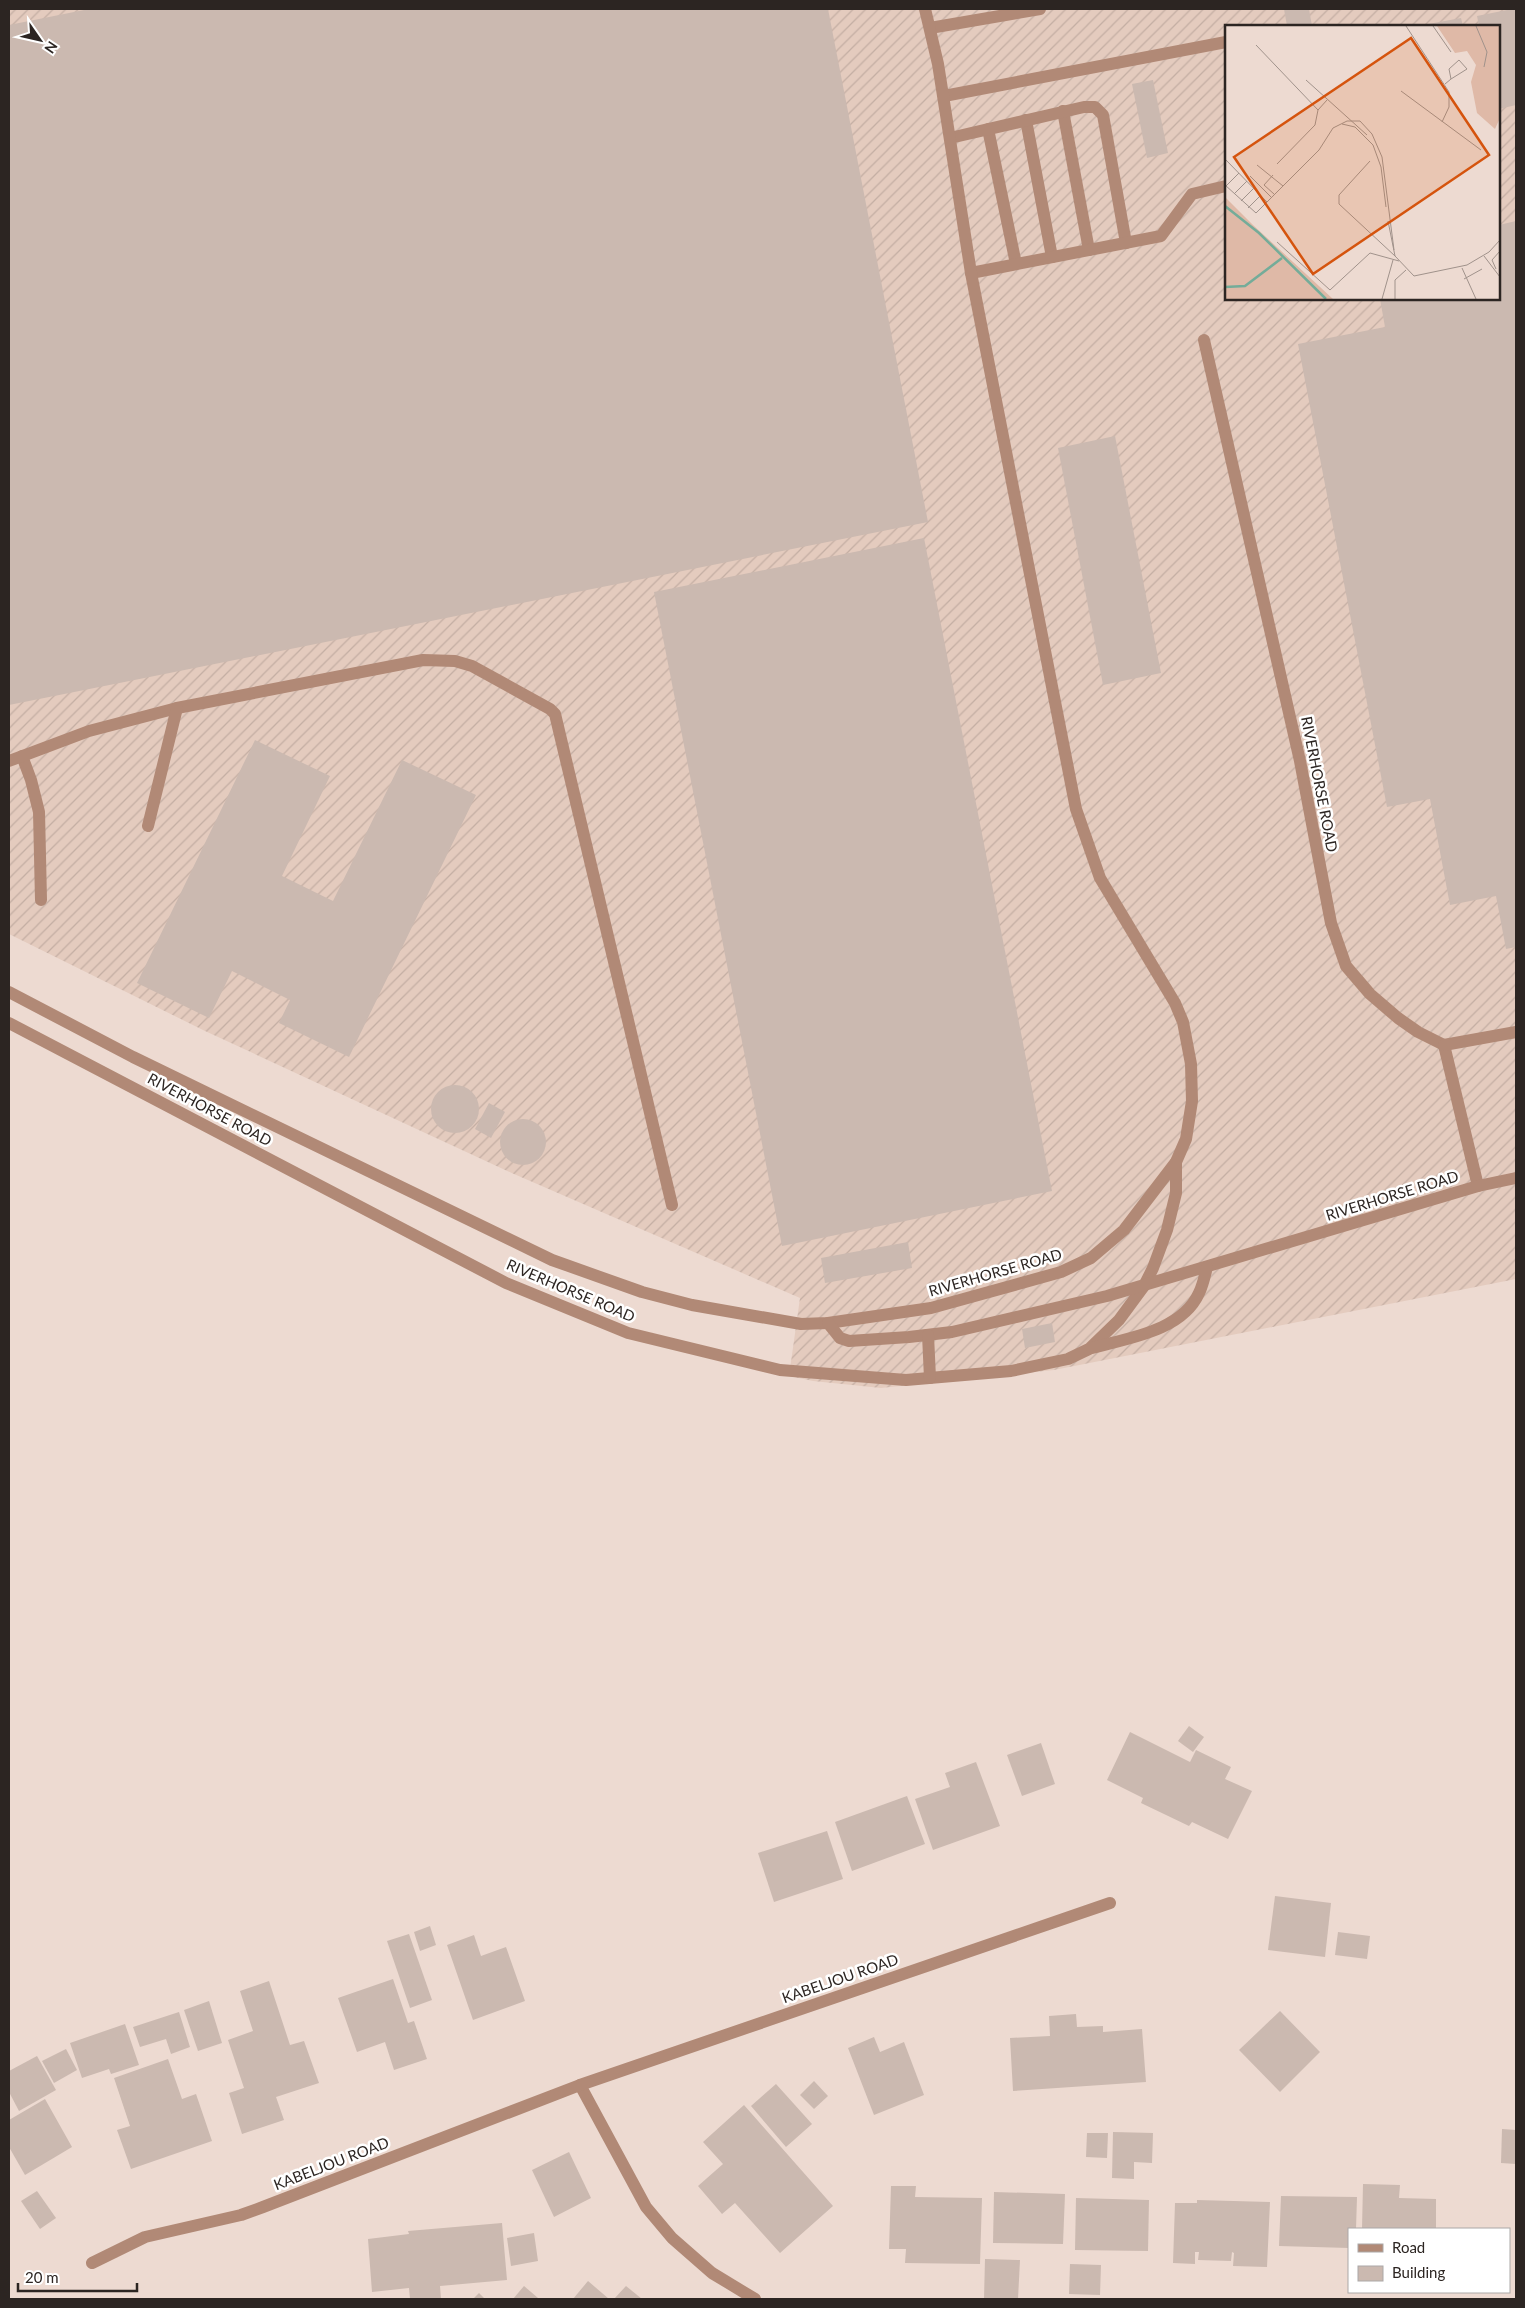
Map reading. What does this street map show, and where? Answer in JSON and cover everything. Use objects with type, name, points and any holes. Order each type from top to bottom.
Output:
[{"type":"street","points":[[925,9],[944,96],[971,273],[1076,810],[1100,878],[1175,1003],[1187,1039],[1191,1064],[1192,1101],[1186,1139],[1176,1162]]},
{"type":"street","points":[[930,28],[1040,9]]},
{"type":"street","points":[[944,96],[1225,42]]},
{"type":"street","points":[[950,138],[1063,111],[1090,106],[1100,110],[1103,115],[1126,243]]},
{"type":"street","points":[[1063,111],[1089,250]]},
{"type":"street","points":[[1026,120],[1052,257]]},
{"type":"street","points":[[988,129],[1016,264]]},
{"type":"street","points":[[971,273],[1161,236],[1192,194],[1225,186]]},
{"type":"street","name":"RIVERHORSE ROAD","points":[[1204,340],[1300,761],[1331,923],[1346,966],[1370,994],[1418,1032],[1444,1045],[1478,1186]]},
{"type":"street","points":[[9,761],[89,731],[177,708],[423,660],[438,660],[472,666],[552,710],[672,1205]]},
{"type":"street","points":[[148,826],[177,708]]},
{"type":"street","points":[[22,756],[31,780],[39,812],[41,900]]},
{"type":"street","name":"RIVERHORSE ROAD","points":[[9,992],[133,1057],[552,1260],[642,1292],[692,1305],[801,1324],[828,1323],[931,1308],[1061,1272],[1091,1258],[1124,1230],[1176,1162]]},
{"type":"street","name":"RIVERHORSE ROAD","points":[[9,1023],[506,1282],[628,1333],[780,1370],[906,1380],[1011,1371],[1068,1359],[1089,1349],[1120,1320],[1144,1286],[1167,1230],[1176,1193],[1176,1162]]},
{"type":"street","points":[[1444,1045],[1516,1032]]},
{"type":"street","name":"RIVERHORSE ROAD","points":[[828,1323],[840,1338],[849,1341],[952,1332],[1144,1286],[1478,1186],[1516,1178]]},
{"type":"street","points":[[1089,1349],[1142,1334],[1173,1322],[1183,1315],[1200,1293],[1207,1267]]},
{"type":"street","points":[[928,1335],[930,1378]]},
{"type":"street","name":"KABELJOU ROAD","points":[[92,2263],[145,2238],[241,2215],[263,2207],[580,2084],[1110,1903]]},
{"type":"street","points":[[580,2084],[646,2207],[672,2238],[712,2273],[755,2299]]},
{"type":"shaded area","points":[[9,9],[1516,9],[1516,1279],[1054,1370],[881,1388],[813,1381],[789,1376],[800,1298],[514,1174],[205,1031],[9,934]]},
{"type":"building","points":[[89,9],[828,9],[928,522],[9,705],[9,25]]},
{"type":"building","points":[[1284,9],[1309,9],[1312,25],[1287,25]]},
{"type":"building","points":[[1516,9],[1516,105],[1500,109],[1500,25],[1479,25],[1477,16]]},
{"type":"building","points":[[1461,18],[1463,25],[1423,25]]},
{"type":"building","points":[[1153,80],[1168,153],[1147,158],[1132,84]]},
{"type":"building","points":[[1516,221],[1516,947],[1506,949],[1496,896],[1450,905],[1430,799],[1387,807],[1298,344],[1385,327],[1380,300],[1500,300],[1500,225]]},
{"type":"building","points":[[1115,436],[1161,673],[1103,685],[1058,448]]},
{"type":"building","points":[[924,538],[1052,1191],[782,1246],[654,592]]},
{"type":"building","points":[[255,740],[330,776],[282,876],[333,901],[402,760],[476,795],[349,1057],[279,1023],[290,1000],[232,971],[209,1018],[137,983]]},
{"type":"building","points":[[450,1085],[460,1085],[472,1092],[479,1104],[479,1114],[472,1126],[460,1133],[450,1133],[442,1129],[435,1122],[431,1114],[431,1104],[435,1096],[442,1089]]},
{"type":"building","points":[[489,1103],[505,1112],[491,1138],[475,1129]]},
{"type":"building","points":[[518,1119],[528,1119],[542,1129],[546,1142],[542,1155],[536,1161],[528,1165],[518,1165],[504,1155],[500,1147],[500,1137],[510,1123]]},
{"type":"building","points":[[908,1242],[912,1268],[825,1283],[821,1258]]},
{"type":"building","points":[[1052,1323],[1055,1342],[1025,1348],[1022,1329]]},
{"type":"building","points":[[1189,1726],[1204,1737],[1193,1752],[1178,1741]]},
{"type":"building","points":[[1130,1732],[1190,1762],[1196,1750],[1231,1767],[1225,1779],[1252,1791],[1228,1839],[1192,1822],[1189,1826],[1141,1803],[1143,1798],[1107,1780]]},
{"type":"building","points":[[1041,1743],[1055,1784],[1022,1796],[1007,1755]]},
{"type":"building","points":[[976,1762],[1000,1826],[933,1850],[915,1799],[950,1787],[945,1773]]},
{"type":"building","points":[[907,1796],[925,1844],[852,1871],[835,1822]]},
{"type":"building","points":[[827,1831],[843,1879],[774,1902],[758,1853]]},
{"type":"building","points":[[1275,1896],[1331,1903],[1325,1957],[1268,1950]]},
{"type":"building","points":[[430,1926],[436,1945],[420,1951],[414,1932]]},
{"type":"building","points":[[1338,1932],[1370,1936],[1367,1959],[1335,1955]]},
{"type":"building","points":[[409,1934],[432,2000],[410,2008],[387,1941]]},
{"type":"building","points":[[474,1935],[481,1956],[506,1947],[525,2001],[473,2020],[447,1945]]},
{"type":"building","points":[[393,1979],[408,2023],[414,2021],[427,2059],[394,2070],[385,2042],[357,2052],[338,1998]]},
{"type":"building","points":[[269,1981],[290,2045],[304,2041],[319,2083],[276,2097],[284,2120],[242,2134],[229,2093],[244,2088],[228,2040],[253,2031],[240,1991]]},
{"type":"building","points":[[209,2001],[222,2043],[198,2051],[184,2010]]},
{"type":"building","points":[[1280,2011],[1320,2052],[1280,2092],[1239,2050]]},
{"type":"building","points":[[179,2012],[190,2047],[171,2054],[166,2039],[140,2047],[133,2027]]},
{"type":"building","points":[[1076,2014],[1077,2027],[1103,2026],[1103,2032],[1142,2029],[1146,2082],[1013,2091],[1010,2038],[1050,2036],[1049,2016]]},
{"type":"building","points":[[125,2024],[139,2065],[111,2074],[109,2069],[82,2078],[70,2043]]},
{"type":"building","points":[[874,2037],[880,2052],[904,2042],[924,2095],[874,2115],[848,2048]]},
{"type":"building","points":[[66,2049],[77,2070],[54,2083],[42,2061]]},
{"type":"building","points":[[37,2056],[56,2090],[19,2111],[9,2092],[9,2071]]},
{"type":"building","points":[[168,2059],[182,2099],[196,2094],[212,2141],[131,2169],[117,2130],[130,2126],[114,2078]]},
{"type":"building","points":[[814,2081],[828,2096],[814,2109],[800,2095]]},
{"type":"building","points":[[776,2084],[812,2124],[786,2147],[751,2106]]},
{"type":"building","points":[[45,2099],[72,2147],[25,2175],[9,2147],[9,2120]]},
{"type":"building","points":[[744,2105],[833,2206],[780,2253],[735,2203],[722,2214],[698,2186],[723,2164],[703,2142]]},
{"type":"building","points":[[1502,2129],[1516,2130],[1516,2164],[1501,2163]]},
{"type":"building","points":[[1113,2132],[1153,2133],[1152,2163],[1134,2162],[1134,2179],[1112,2178]]},
{"type":"building","points":[[1087,2133],[1108,2133],[1107,2158],[1086,2157]]},
{"type":"building","points":[[569,2152],[591,2198],[554,2217],[532,2170]]},
{"type":"building","points":[[1363,2184],[1400,2185],[1399,2198],[1436,2199],[1436,2228],[1362,2228]]},
{"type":"building","points":[[891,2186],[916,2186],[915,2197],[982,2198],[980,2264],[905,2263],[906,2249],[889,2249]]},
{"type":"building","points":[[37,2191],[56,2218],[40,2229],[21,2201]]},
{"type":"building","points":[[994,2192],[1065,2194],[1063,2244],[993,2243]]},
{"type":"building","points":[[1281,2196],[1357,2197],[1356,2228],[1348,2228],[1348,2248],[1279,2246]]},
{"type":"building","points":[[1076,2198],[1149,2200],[1148,2251],[1075,2250]]},
{"type":"building","points":[[1197,2200],[1270,2202],[1267,2267],[1233,2266],[1234,2253],[1232,2252],[1231,2261],[1198,2260],[1199,2252],[1195,2252],[1195,2264],[1173,2263],[1175,2203],[1197,2203]]},
{"type":"building","points":[[502,2223],[507,2280],[440,2286],[441,2299],[410,2299],[409,2288],[372,2292],[368,2239],[409,2234],[408,2231]]},
{"type":"building","points":[[534,2233],[538,2261],[511,2266],[507,2238]]},
{"type":"building","points":[[985,2259],[1020,2260],[1018,2299],[984,2299]]},
{"type":"building","points":[[1070,2264],[1101,2265],[1100,2295],[1069,2294]]},
{"type":"building","points":[[588,2281],[609,2299],[573,2299]]},
{"type":"building","points":[[524,2286],[538,2298],[513,2299]]},
{"type":"building","points":[[626,2286],[642,2299],[614,2299]]},
{"type":"building","points":[[479,2293],[485,2299],[473,2299]]}]
